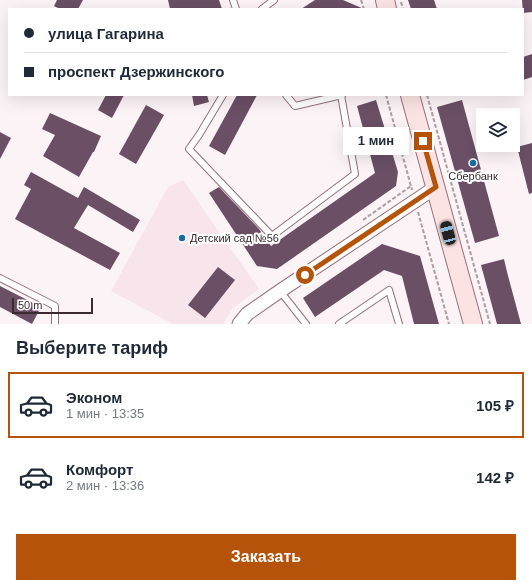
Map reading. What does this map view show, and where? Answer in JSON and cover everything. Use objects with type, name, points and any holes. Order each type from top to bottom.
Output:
[{"type":"main road","points":[[410,96],[473,324]]},
{"type":"street","points":[[239,324],[247,314],[280,291],[436,187]]},
{"type":"lane","points":[[263,8],[274,0]]},
{"type":"lane","points":[[222,96],[189,149],[272,236],[355,174],[341,96]]},
{"type":"lane","points":[[287,96],[295,106],[337,96]]},
{"type":"lane","points":[[0,278],[55,306],[55,324]]},
{"type":"lane","points":[[339,324],[389,290],[399,324]]},
{"type":"lane","points":[[280,291],[306,324]]},
{"type":"path","points":[[427,96],[490,324]]},
{"type":"shaded area","name":"Детский сад №56","points":[[183,180],[259,289],[233,308],[223,324],[173,324],[111,291],[168,187]]},
{"type":"building","points":[[57,0],[83,0],[79,8],[58,8],[54,6]]},
{"type":"building","points":[[168,0],[219,0],[222,8],[170,8]]},
{"type":"building","points":[[315,0],[343,0],[362,8],[303,8]]},
{"type":"building","points":[[408,0],[434,0],[437,8],[411,8]]},
{"type":"building","points":[[522,0],[532,0],[532,12],[524,13],[524,8],[523,8]]},
{"type":"building","points":[[532,54],[532,77],[524,80],[524,57]]},
{"type":"building","points":[[105,96],[123,96],[112,118],[98,110]]},
{"type":"building","points":[[192,96],[207,96],[209,102],[194,106]]},
{"type":"building","points":[[236,96],[256,96],[225,155],[209,146]]},
{"type":"building","points":[[376,100],[398,172],[396,186],[277,269],[257,266],[209,193],[219,187],[259,229],[271,246],[375,173],[357,106]]},
{"type":"building","points":[[462,100],[499,236],[475,243],[437,107]]},
{"type":"building","points":[[146,105],[164,115],[136,164],[119,154]]},
{"type":"building","points":[[50,113],[101,136],[94,152],[79,177],[43,156],[55,135],[42,129]]},
{"type":"building","points":[[0,132],[11,138],[0,159]]},
{"type":"building","points":[[532,143],[532,193],[529,194],[518,152],[520,152],[520,146]]},
{"type":"building","points":[[31,172],[78,198],[84,187],[140,220],[133,232],[88,205],[74,228],[120,253],[110,270],[15,219],[31,189],[24,185]]},
{"type":"building","points":[[382,244],[420,256],[439,324],[414,324],[402,276],[384,270],[315,317],[303,298]]},
{"type":"building","points":[[504,259],[521,324],[497,324],[481,265]]},
{"type":"building","points":[[218,267],[235,280],[205,318],[188,305]]},
{"type":"building","points":[[0,286],[41,307],[32,324],[0,307]]},
{"type":"place","name":"Сбербанк","points":[[473,163]]},
{"type":"place","name":"Детский сад №56","points":[[182,238]]},
{"type":"route","points":[[305,275],[436,187],[423,141]]}]
